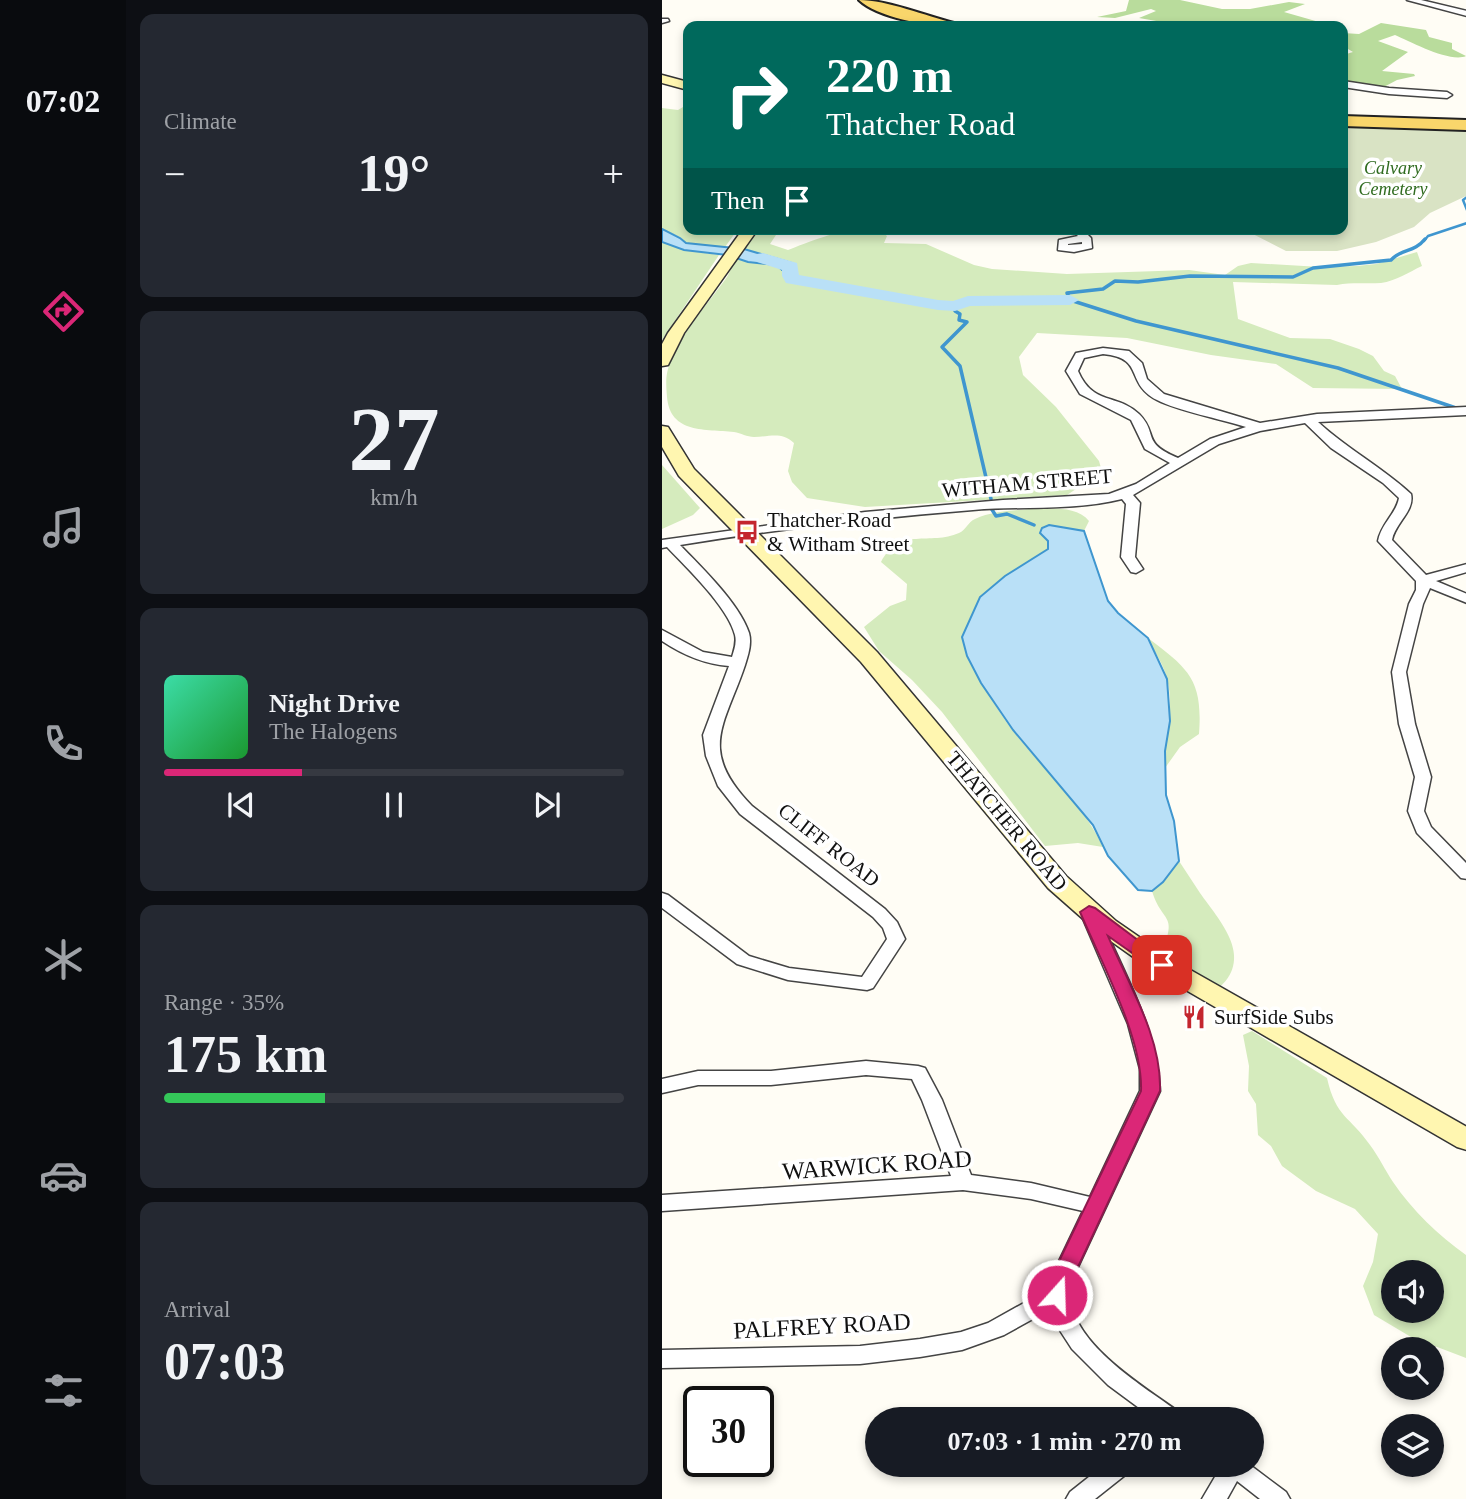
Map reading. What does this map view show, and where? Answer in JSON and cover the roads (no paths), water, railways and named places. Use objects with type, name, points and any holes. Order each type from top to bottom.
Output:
[{"type":"main road","points":[[866,0],[920,21]]},
{"type":"main road","points":[[662,79],[683,85]]},
{"type":"main road","points":[[1348,121],[1466,125]]},
{"type":"main road","points":[[662,361],[676,333],[747,235]]},
{"type":"main road","name":"THATCHER ROAD","points":[[662,431],[686,472],[869,657],[1057,882],[1089,912],[1132,946],[1162,965],[1466,1140]]},
{"type":"street","points":[[1411,0],[1466,14]]},
{"type":"street","points":[[1348,85],[1389,91],[1447,94]]},
{"type":"street","points":[[1178,462],[1148,446],[1137,419],[1130,413],[1086,394],[1076,382],[1072,371],[1080,355],[1103,351],[1125,353],[1136,363],[1141,380],[1160,397],[1260,427]]},
{"type":"street","name":"WITHAM STREET","points":[[665,543],[742,530],[985,505],[1108,498],[1125,494],[1206,445],[1260,427],[1309,420],[1466,411]]},
{"type":"street","points":[[1309,420],[1335,445],[1388,480],[1406,497],[1402,511],[1385,531],[1385,541],[1423,580],[1466,599]]},
{"type":"street","points":[[1125,494],[1133,503],[1128,557],[1136,569]]},
{"type":"street","name":"CLIFF ROAD","points":[[662,898],[742,960],[788,974],[867,984],[876,974],[886,952],[896,939],[891,926],[879,913],[746,810],[721,779],[711,734],[738,662],[743,645],[742,634],[735,620],[665,543]]},
{"type":"street","points":[[1423,580],[1466,568]]},
{"type":"street","points":[[1423,580],[1423,590],[1416,604],[1399,672],[1407,724],[1423,777],[1416,811],[1423,829],[1466,874]]},
{"type":"street","points":[[662,634],[680,647],[703,657],[720,663],[738,662]]},
{"type":"street","points":[[1089,912],[1145,1044],[1151,1070],[1150,1091],[1094,1206],[1060,1282],[1057,1295],[1063,1317],[1083,1349],[1156,1407]]},
{"type":"street","points":[[662,1086],[698,1078],[771,1078],[866,1068],[918,1073],[932,1100],[963,1182]]},
{"type":"street","name":"WARWICK ROAD","points":[[662,1203],[894,1189],[963,1182],[1031,1191],[1094,1206]]},
{"type":"street","name":"PALFREY ROAD","points":[[662,1359],[860,1355],[920,1348],[962,1340],[996,1329],[1057,1295]]},
{"type":"street","points":[[1078,1499],[1106,1477]]},
{"type":"street","points":[[1214,1499],[1227,1477]]},
{"type":"street","points":[[1250,1477],[1278,1499]]},
{"type":"water","points":[[662,229],[686,243],[744,249],[792,263],[794,267],[792,270],[782,270],[777,265],[684,250],[662,242]]},
{"type":"water","points":[[1049,525],[1084,531],[1108,601],[1148,638],[1167,679],[1170,721],[1165,751],[1166,795],[1174,821],[1179,861],[1163,882],[1152,891],[1138,890],[1108,856],[1093,825],[1013,730],[981,683],[967,656],[962,637],[980,597],[1005,576],[1048,549],[1048,541],[1040,533],[1042,528]]},
{"type":"waterway","points":[[1467,197],[1463,200],[1467,210]]},
{"type":"waterway","points":[[1424,241],[1428,236],[1467,223]]},
{"type":"waterway","points":[[1425,239],[1391,260],[1313,268],[1293,277],[1190,276],[1138,282],[1115,281],[1103,289],[1067,293],[1070,300],[1136,321],[1338,368],[1456,408]]},
{"type":"waterway","points":[[763,258],[791,267],[792,279],[938,305],[955,306],[968,301],[1070,300]]},
{"type":"waterway","points":[[955,306],[955,311],[960,314],[959,320],[967,322],[942,347],[960,366],[991,499]]},
{"type":"waterway","points":[[991,508],[996,516],[1007,514],[1034,525]]},
{"type":"place","name":"Thatcher Road & Witham Street","points":[[747,532]]},
{"type":"place","name":"SurfSide Subs","points":[[1194,1017]]},
{"type":"park label","name":"Calvary Cemetery","points":[[1393,178]]}]
